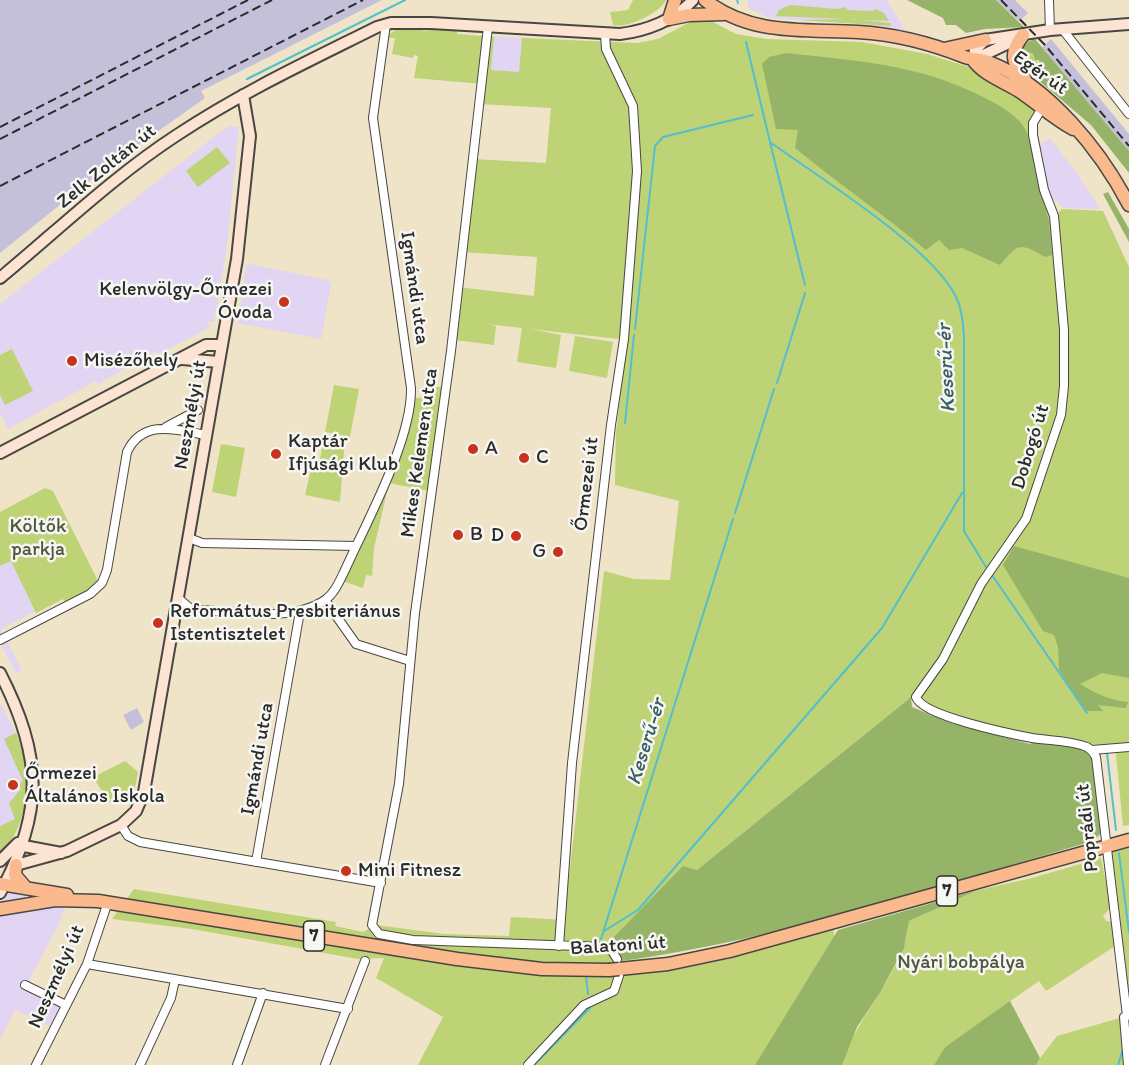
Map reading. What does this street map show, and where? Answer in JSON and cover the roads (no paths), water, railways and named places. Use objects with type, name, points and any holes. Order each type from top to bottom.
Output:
[{"type":"main road","points":[[675,0],[669,19],[694,15],[726,15]]},
{"type":"main road","name":"Egér út","points":[[705,0],[726,15],[774,30],[887,35],[944,49],[972,60],[990,62],[1031,87],[1064,114],[1102,161],[1129,205]]},
{"type":"main road","points":[[1023,35],[1014,47],[1013,60],[1031,87]]},
{"type":"main road","points":[[944,49],[985,40]]},
{"type":"main road","name":"Egér út","points":[[972,60],[985,72],[1076,131]]},
{"type":"main road","name":"Balatoni út","points":[[103,902],[420,954],[542,969],[619,971],[730,951],[1129,841]]},
{"type":"main road","points":[[16,865],[17,879],[26,888]]},
{"type":"main road","points":[[2,887],[12,897],[27,903]]},
{"type":"main road","name":"7","points":[[2,887],[26,888],[103,902]]},
{"type":"main road","name":"7","points":[[0,909],[27,903],[103,902]]},
{"type":"street","points":[[243,95],[386,24],[431,22],[605,34],[639,31],[669,19],[693,0]]},
{"type":"street","points":[[1049,0],[1050,30]]},
{"type":"street","name":"Igmándi utca","points":[[325,600],[335,590],[356,546],[404,437],[410,410],[410,378],[374,118],[386,24]]},
{"type":"street","points":[[972,60],[975,50],[985,40],[1050,30],[1129,24]]},
{"type":"street","name":"Mikes Kelemen utca","points":[[424,941],[379,934],[373,930],[372,925],[399,784],[410,661],[452,344],[488,27]]},
{"type":"street","points":[[1063,30],[1129,114]]},
{"type":"street","name":"Őrmezei út","points":[[559,946],[572,763],[609,435],[624,339],[637,171],[633,106],[606,49],[605,34]]},
{"type":"street","points":[[972,60],[1023,35]]},
{"type":"street","name":"Zelk Zoltán út","points":[[0,278],[142,160],[175,136],[243,95]]},
{"type":"street","name":"Neszmélyi út","points":[[16,865],[61,853],[121,825],[136,811],[144,792],[237,259],[250,136],[243,95]]},
{"type":"street","name":"Dobogó út","points":[[1042,108],[1033,123],[1033,135],[1044,190],[1054,216],[1064,330],[1064,386],[1057,429],[1026,519],[990,572],[943,659],[916,697],[920,704],[944,715],[992,729],[1076,744],[1092,750]]},
{"type":"street","points":[[0,453],[206,345],[222,345]]},
{"type":"street","points":[[182,359],[219,362]]},
{"type":"street","points":[[200,362],[210,372],[215,387]]},
{"type":"street","points":[[165,427],[198,410]]},
{"type":"street","points":[[0,640],[90,594],[102,583],[107,570],[128,452],[137,438],[156,428],[165,427],[206,435]]},
{"type":"street","points":[[189,538],[202,543],[356,546]]},
{"type":"street","points":[[178,597],[190,609]]},
{"type":"street","points":[[175,614],[190,609],[279,613],[298,611],[325,600],[356,644],[410,661]]},
{"type":"street","name":"Igmándi utca","points":[[256,862],[299,617],[298,611]]},
{"type":"street","points":[[0,673],[18,708],[29,745],[33,777],[29,824],[19,847],[16,865],[2,887]]},
{"type":"street","points":[[1092,750],[1129,747]]},
{"type":"street","name":"Poprádi út","points":[[1092,750],[1096,757],[1127,1016],[1124,1017],[1128,1065]]},
{"type":"street","points":[[121,825],[128,836],[140,842],[381,884]]},
{"type":"street","points":[[0,861],[19,847],[61,853]]},
{"type":"street","name":"Neszmélyi út","points":[[36,1065],[87,964],[103,902]]},
{"type":"street","points":[[420,954],[424,941],[605,947],[612,951],[617,959]]},
{"type":"street","points":[[325,1065],[365,961]]},
{"type":"street","points":[[87,964],[263,993],[348,1010]]},
{"type":"street","points":[[528,1065],[584,1005],[614,991],[619,971]]},
{"type":"street","points":[[140,1065],[171,998],[175,980]]},
{"type":"street","points":[[25,984],[66,1005]]},
{"type":"street","points":[[237,1065],[263,993]]},
{"type":"waterway","points":[[247,79],[405,0]]},
{"type":"waterway","name":"Keserű-ér","points":[[746,42],[770,142],[844,193],[899,235],[943,277],[956,297],[961,311],[964,337],[964,531],[986,567]]},
{"type":"waterway","points":[[635,329],[655,146],[663,137],[753,115]]},
{"type":"waterway","name":"Keserű-ér","points":[[770,142],[805,285]]},
{"type":"waterway","name":"Keserű-ér","points":[[777,383],[805,293]]},
{"type":"waterway","points":[[625,423],[634,335]]},
{"type":"waterway","name":"Keserű-ér","points":[[735,513],[774,389]]},
{"type":"waterway","points":[[604,931],[638,910],[882,628],[962,493]]},
{"type":"waterway","name":"Keserű-ér","points":[[601,939],[733,519]]},
{"type":"waterway","name":"Keserű-ér","points":[[992,575],[1087,713]]},
{"type":"waterway","name":"Keserű-ér","points":[[1107,753],[1116,830]]},
{"type":"waterway","name":"Keserű-ér","points":[[1119,853],[1129,932]]},
{"type":"waterway","name":"Keserű-ér","points":[[586,975],[588,994]]},
{"type":"waterway","name":"Keserű-ér","points":[[534,1065],[590,1008],[590,1004]]},
{"type":"waterway","points":[[1118,1065],[1123,1049]]},
{"type":"railway","points":[[0,127],[248,0]]},
{"type":"railway","points":[[0,139],[272,0]]},
{"type":"railway","points":[[0,186],[363,0]]},
{"type":"railway","points":[[1001,0],[1045,45],[1129,146]]},
{"type":"place","name":"Kelenvölgy-Őrmezei Óvoda","points":[[284,302]]},
{"type":"place","name":"Misézőhely","points":[[72,361]]},
{"type":"place","name":"A","points":[[473,449]]},
{"type":"place","name":"Kaptár Ifjúsági Klub","points":[[276,454]]},
{"type":"place","name":"C","points":[[524,458]]},
{"type":"place","name":"B","points":[[458,535]]},
{"type":"place","name":"D","points":[[516,536]]},
{"type":"place","name":"G","points":[[558,552]]},
{"type":"place","name":"Református Presbiteriánus Istentisztelet","points":[[158,623]]},
{"type":"place","name":"Őrmezei Általános Iskola","points":[[13,785]]},
{"type":"place","name":"Mini Fitnesz","points":[[346,871]]},
{"type":"park label","name":"Költők parkja","points":[[38,538]]},
{"type":"park label","name":"Nyári bobpálya","points":[[961,963]]}]
